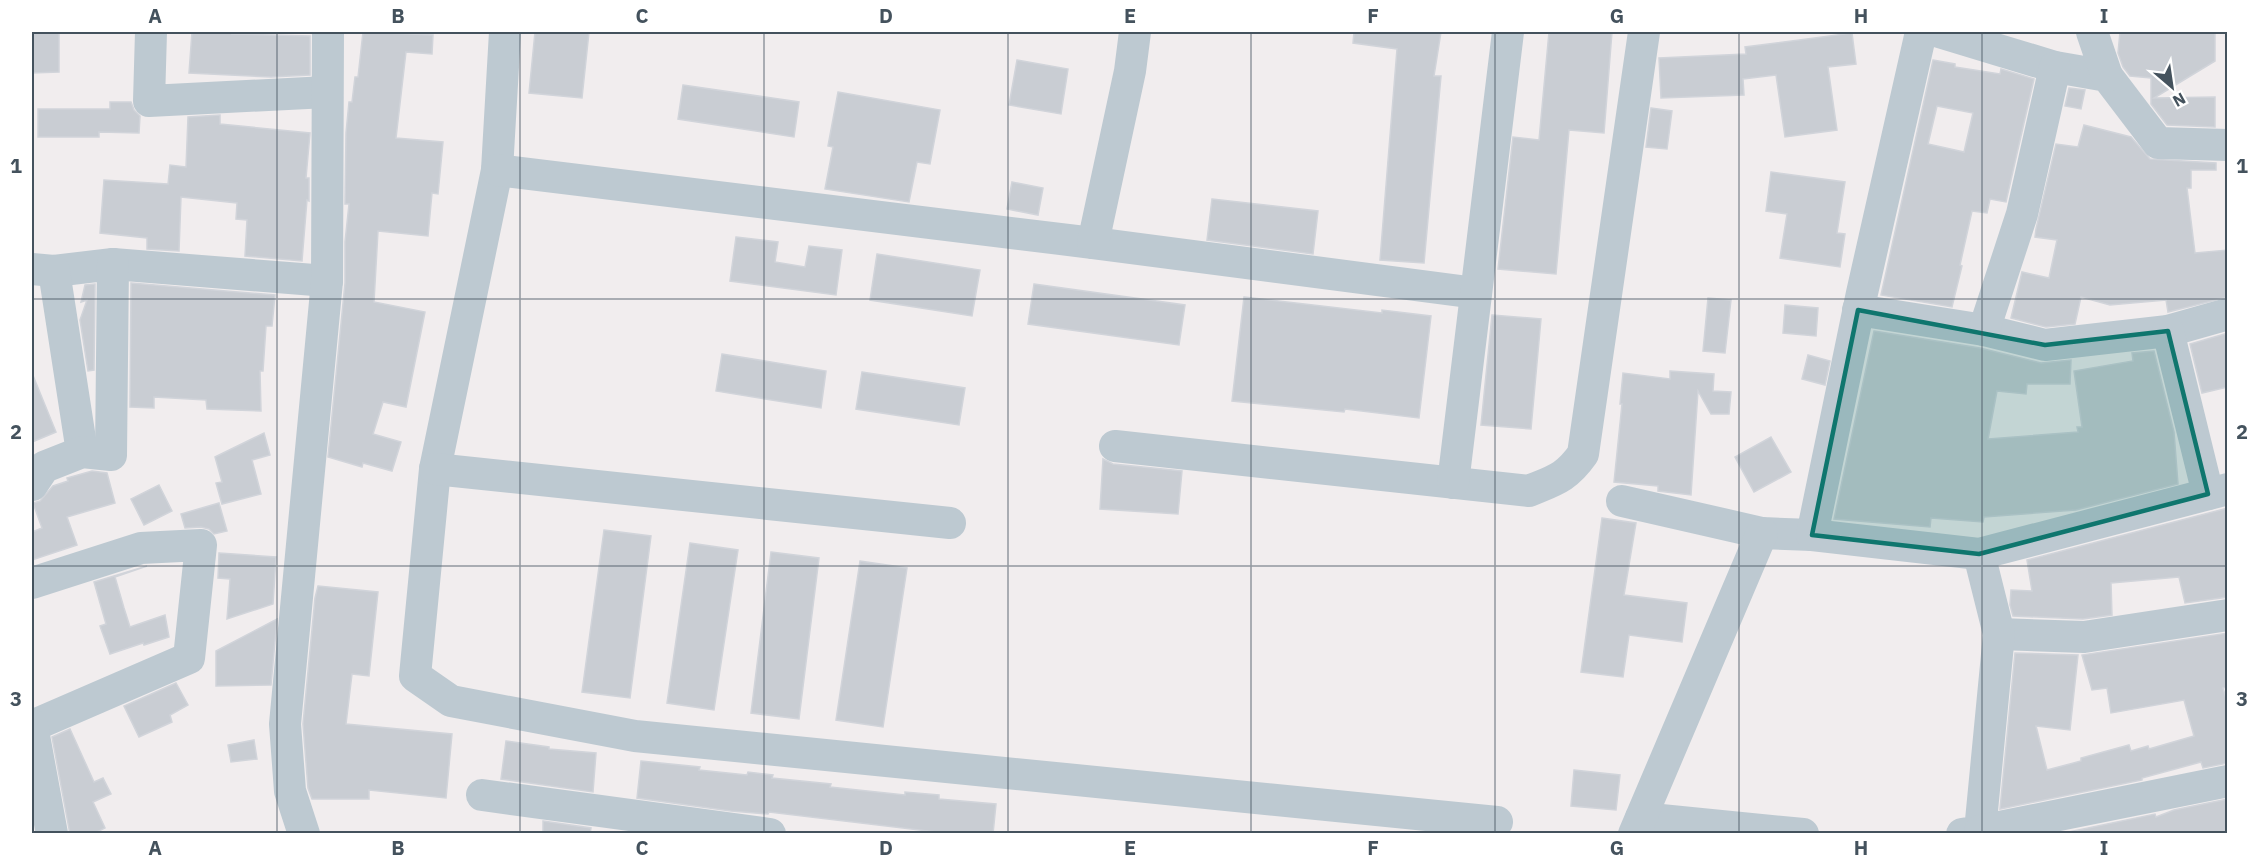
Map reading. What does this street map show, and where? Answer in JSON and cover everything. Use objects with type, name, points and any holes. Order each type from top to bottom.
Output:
[{"type":"street","points":[[151,32],[148,101],[327,92]]},
{"type":"street","points":[[304,834],[290,791],[285,724],[327,281],[328,32]]},
{"type":"street","points":[[505,32],[497,170],[435,469],[415,676],[451,701],[635,736],[1497,822]]},
{"type":"street","points":[[1093,243],[1130,71],[1135,32]]},
{"type":"street","points":[[1453,483],[1508,32]]},
{"type":"street","points":[[1115,447],[1529,491],[1571,471],[1583,454],[1644,32]]},
{"type":"street","points":[[1812,535],[1858,310],[1921,32]]},
{"type":"street","points":[[1939,32],[2055,67],[2107,76]]},
{"type":"street","points":[[2092,32],[2107,76],[2158,143],[2228,145]]},
{"type":"street","points":[[1984,330],[2022,214],[2055,67]]},
{"type":"street","points":[[497,170],[1093,243],[1476,293]]},
{"type":"street","points":[[82,452],[43,270],[113,264],[327,281]]},
{"type":"street","points":[[36,466],[82,452],[111,455],[113,264]]},
{"type":"street","points":[[1858,310],[1984,330],[2045,345],[2168,331],[2228,314]]},
{"type":"street","points":[[1622,501],[1762,533],[1812,535],[1979,554],[2218,492],[2168,331]]},
{"type":"street","points":[[435,469],[950,523]]},
{"type":"street","points":[[1762,533],[1638,826],[1803,834]]},
{"type":"street","points":[[32,583],[141,548],[201,545],[189,658],[32,726],[52,834]]},
{"type":"street","points":[[1979,554],[1999,634],[1974,833],[2228,781]]},
{"type":"street","points":[[1999,634],[2084,637],[2228,615]]},
{"type":"street","points":[[482,795],[770,834]]},
{"type":"highlighted area","points":[[1858,310],[2045,345],[2168,331],[2208,494],[1979,554],[1812,535]]},
{"type":"building","points":[[32,32],[59,32],[59,72],[32,73]]},
{"type":"building","points":[[192,32],[310,36],[310,75],[271,77],[189,73]]},
{"type":"building","points":[[363,32],[433,35],[432,54],[406,52],[396,138],[443,142],[438,194],[432,193],[428,236],[378,231],[374,302],[425,312],[406,407],[383,402],[373,434],[401,442],[392,471],[363,463],[362,467],[328,457],[345,283],[345,242],[349,204],[345,204],[346,133],[349,102],[352,102],[355,77],[358,77]]},
{"type":"building","points":[[535,32],[589,32],[582,98],[529,93]]},
{"type":"building","points":[[1354,32],[1441,32],[1434,76],[1441,76],[1424,263],[1380,260],[1397,49],[1353,43]]},
{"type":"building","points":[[1549,32],[1612,32],[1604,133],[1569,130],[1556,274],[1498,269],[1513,137],[1539,140]]},
{"type":"building","points":[[2120,32],[2215,32],[2215,61],[2154,98],[2215,97],[2215,127],[2167,125],[2151,104],[2151,78],[2130,76],[2123,67],[2118,53]]},
{"type":"building","points":[[1852,33],[1856,64],[1828,67],[1837,130],[1785,137],[1776,75],[1743,79],[1744,95],[1661,98],[1659,58],[1746,54],[1745,47]]},
{"type":"building","points":[[1017,60],[1068,69],[1061,114],[1009,105]]},
{"type":"building","points":[[1933,60],[1955,64],[1955,67],[2000,74],[2001,69],[2034,79],[2006,202],[1990,199],[1987,213],[1972,211],[1952,307],[1881,295]],"holes":[[[1937,106],[1973,113],[1964,152],[1928,144]]]},
{"type":"building","points":[[683,85],[799,102],[794,137],[678,119]]},
{"type":"building","points":[[2069,88],[2085,90],[2081,109],[2065,106]]},
{"type":"building","points":[[838,92],[940,110],[930,164],[917,162],[909,202],[825,189],[833,147],[828,146]]},
{"type":"building","points":[[110,102],[131,102],[134,110],[140,116],[139,133],[99,132],[99,137],[38,137],[38,109],[110,109]]},
{"type":"building","points":[[1651,108],[1672,111],[1667,149],[1646,147]]},
{"type":"building","points":[[220,115],[220,124],[310,133],[306,178],[309,178],[309,201],[307,200],[302,261],[245,256],[247,220],[236,219],[237,203],[181,197],[179,251],[147,249],[147,238],[100,233],[104,180],[168,184],[170,165],[186,167],[188,117]]},
{"type":"building","points":[[2084,125],[2131,137],[2150,159],[2216,163],[2216,170],[2191,170],[2191,188],[2187,188],[2195,253],[2228,250],[2228,297],[2168,312],[2166,300],[2110,305],[2081,297],[2075,324],[2046,327],[2011,318],[2022,272],[2049,278],[2057,240],[2035,237],[2036,229],[2056,144],[2078,147]]},
{"type":"building","points":[[1771,172],[1845,182],[1837,233],[1845,234],[1840,267],[1780,258],[1787,214],[1766,211]]},
{"type":"building","points":[[1012,182],[1043,188],[1038,215],[1007,209]]},
{"type":"building","points":[[1212,199],[1318,211],[1313,254],[1207,240]]},
{"type":"building","points":[[736,237],[778,242],[775,262],[805,267],[809,246],[842,250],[836,295],[730,281]]},
{"type":"building","points":[[877,254],[980,270],[972,316],[870,300]]},
{"type":"building","points":[[131,283],[275,295],[272,326],[266,326],[263,371],[260,371],[261,411],[207,409],[206,400],[154,397],[154,408],[130,407]]},
{"type":"building","points":[[95,284],[94,370],[88,371],[80,320],[87,300],[81,302],[85,285]]},
{"type":"building","points":[[1034,284],[1185,305],[1179,345],[1028,324]]},
{"type":"building","points":[[1244,297],[1382,313],[1382,310],[1431,316],[1419,418],[1345,409],[1344,412],[1232,401]]},
{"type":"building","points":[[1708,298],[1731,300],[1725,353],[1703,351]]},
{"type":"building","points":[[1785,305],[1818,308],[1816,336],[1783,333]]},
{"type":"building","points":[[1492,315],[1541,319],[1531,429],[1481,425]]},
{"type":"building","points":[[1874,331],[1980,348],[2041,363],[2071,360],[2070,384],[2027,384],[2026,394],[1997,391],[1988,439],[2078,432],[2077,427],[2082,427],[2074,371],[2133,361],[2132,353],[2154,351],[2174,432],[2178,484],[2076,510],[1984,517],[1983,522],[1931,518],[1930,527],[1834,519]]},
{"type":"building","points":[[2228,333],[2228,387],[2202,393],[2190,344]]},
{"type":"building","points":[[722,354],[826,371],[821,408],[716,391]]},
{"type":"building","points":[[1808,355],[1830,361],[1825,385],[1802,379]]},
{"type":"building","points":[[1670,371],[1714,374],[1713,391],[1731,392],[1729,414],[1711,414],[1698,391],[1691,495],[1658,491],[1658,486],[1614,482],[1623,373],[1670,379]]},
{"type":"building","points":[[862,372],[965,388],[959,425],[856,409]]},
{"type":"building","points":[[32,373],[56,432],[32,442]]},
{"type":"building","points":[[264,433],[270,455],[252,460],[261,494],[222,504],[216,483],[222,482],[215,457]]},
{"type":"building","points":[[1771,437],[1791,472],[1754,492],[1735,457]]},
{"type":"building","points":[[1103,459],[1113,464],[1182,471],[1178,514],[1100,509]]},
{"type":"building","points":[[92,471],[107,473],[115,503],[67,517],[77,545],[32,560],[32,532],[42,528],[33,503],[40,501],[53,486],[68,481],[67,478]]},
{"type":"building","points":[[159,485],[172,511],[144,525],[131,499]]},
{"type":"building","points":[[219,503],[227,531],[214,534],[209,529],[201,527],[185,528],[181,514]]},
{"type":"building","points":[[2228,508],[2228,597],[2185,603],[2179,577],[2111,583],[2112,615],[2083,619],[2013,616],[2010,605],[2011,590],[2032,591],[2027,560]]},
{"type":"building","points":[[1602,518],[1636,523],[1624,595],[1687,603],[1682,642],[1629,635],[1623,677],[1581,672]]},
{"type":"building","points":[[604,530],[651,536],[630,698],[582,692]]},
{"type":"building","points":[[690,543],[738,550],[714,710],[667,703]]},
{"type":"building","points":[[771,552],[819,558],[799,719],[751,713]]},
{"type":"building","points":[[219,553],[276,557],[273,604],[227,619],[230,579],[218,578]]},
{"type":"building","points":[[860,561],[907,568],[883,727],[836,720]]},
{"type":"building","points":[[147,566],[115,577],[124,608],[130,627],[165,615],[169,637],[110,654],[100,626],[106,624],[94,582]]},
{"type":"building","points":[[318,586],[378,592],[369,676],[352,674],[346,724],[452,734],[446,798],[369,790],[369,799],[312,799],[308,788],[303,724]]},
{"type":"building","points":[[277,619],[271,685],[216,686],[216,651]]},
{"type":"building","points":[[2228,633],[2228,687],[2223,688],[2228,705],[2228,763],[2203,768],[2201,762],[2142,778],[2142,780],[2000,809],[2015,653],[2078,655],[2070,730],[2036,726],[2047,770],[2129,745],[2131,751],[2148,746],[2149,749],[2194,736],[2184,700],[2111,713],[2107,688],[2092,690],[2082,655]]},
{"type":"building","points":[[176,683],[188,705],[170,715],[172,722],[139,737],[124,706]]},
{"type":"building","points":[[70,729],[94,782],[103,778],[111,794],[93,802],[105,828],[93,834],[70,834],[52,737]]},
{"type":"building","points":[[254,740],[257,759],[231,762],[228,745]]},
{"type":"building","points":[[506,741],[549,747],[549,749],[596,753],[593,792],[501,779]]},
{"type":"building","points":[[641,761],[700,767],[699,770],[773,775],[772,778],[831,784],[830,787],[905,795],[905,792],[939,795],[939,799],[996,804],[993,834],[953,834],[769,812],[768,814],[731,811],[637,798]]},
{"type":"building","points":[[1574,770],[1620,775],[1616,810],[1571,806]]},
{"type":"building","points":[[2228,799],[2228,834],[2059,834],[2155,814],[2156,817],[2174,810]]},
{"type":"building","points":[[543,821],[591,828],[590,834],[543,834]]}]
